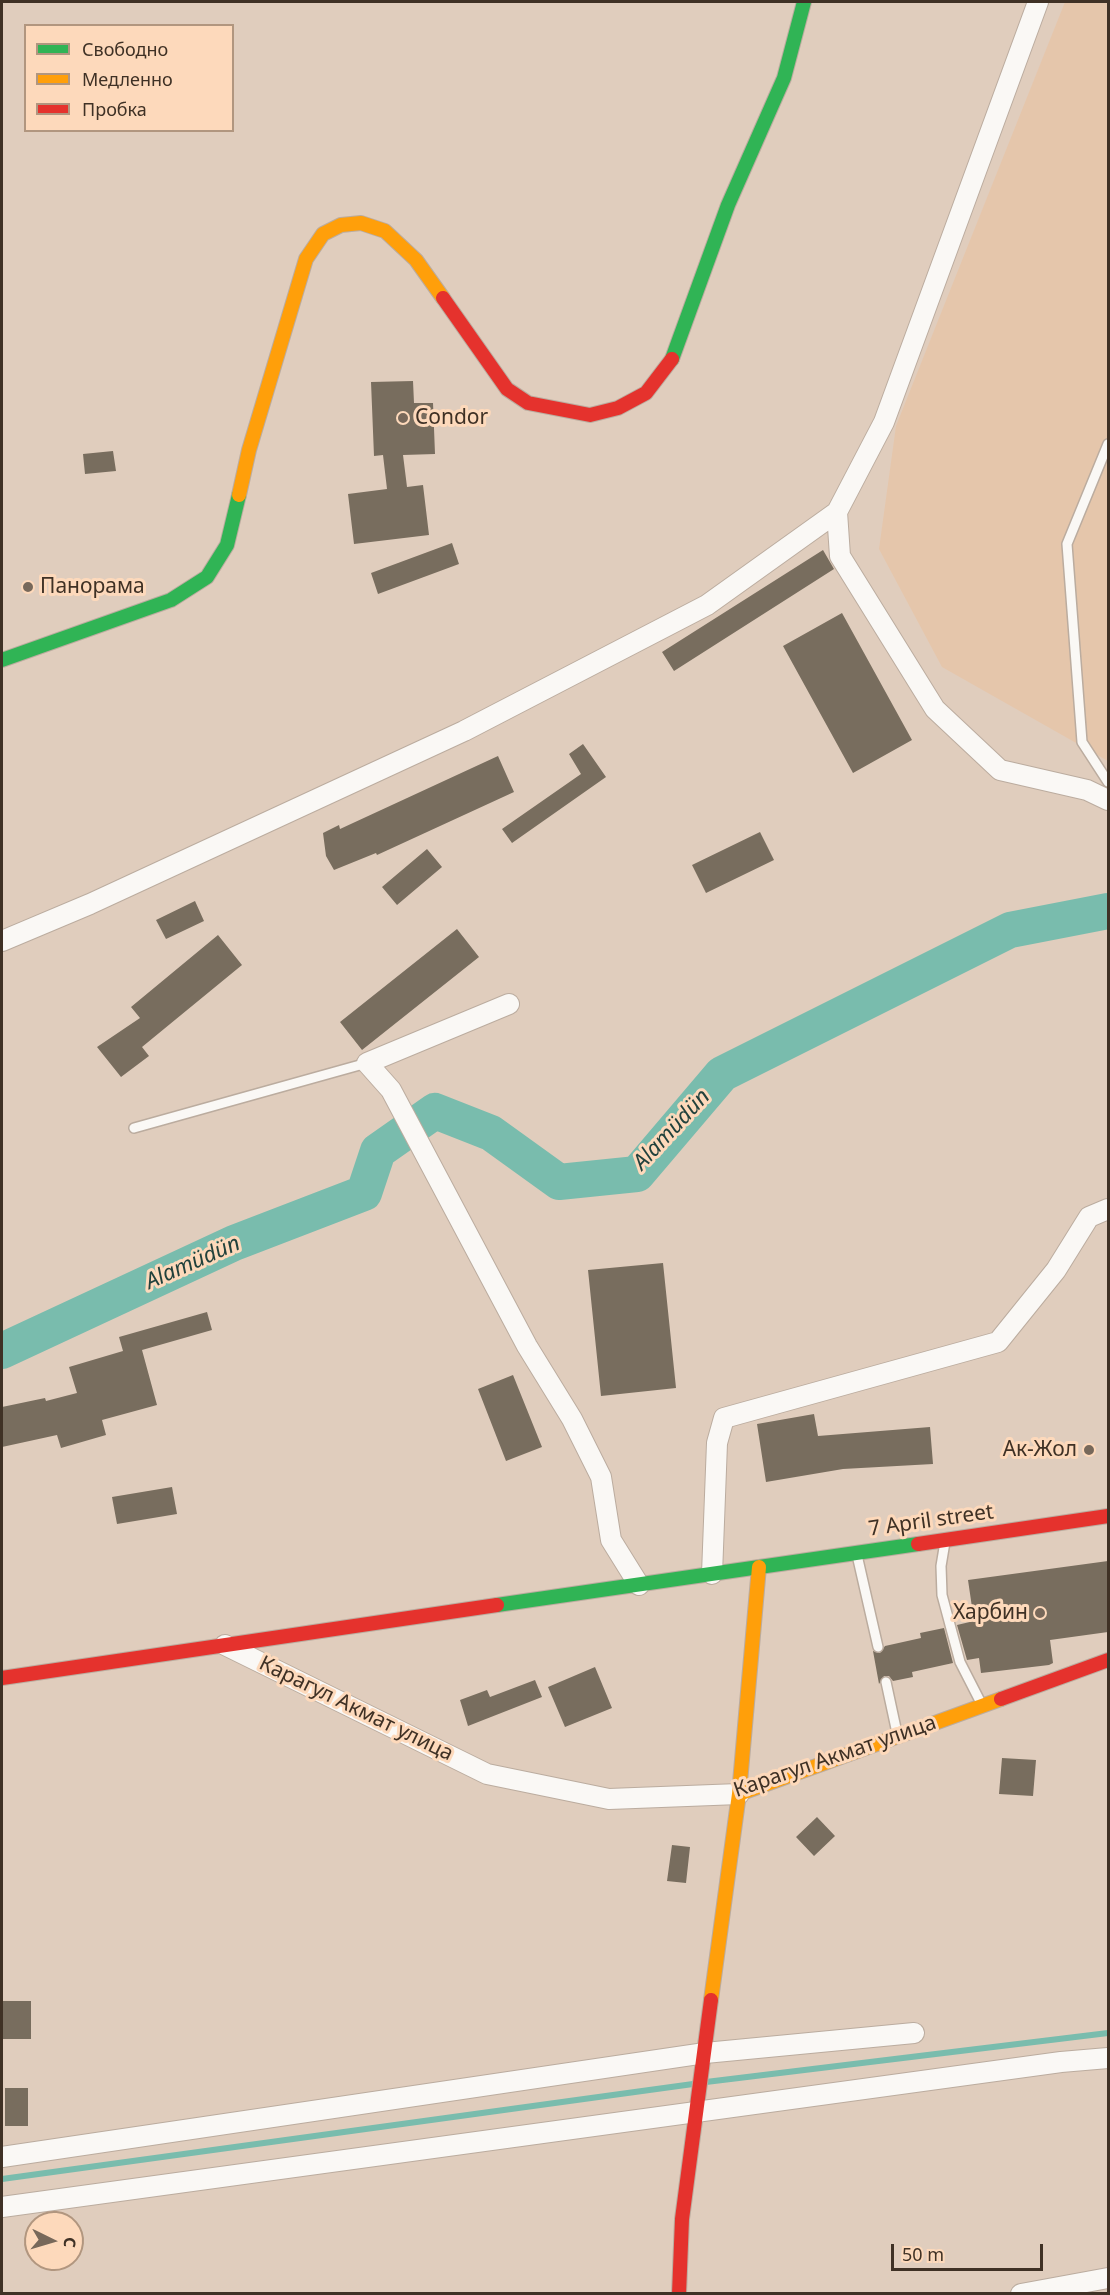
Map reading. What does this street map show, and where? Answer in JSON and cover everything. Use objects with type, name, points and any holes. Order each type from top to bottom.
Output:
[{"type":"street","points":[[2,660],[171,600],[207,577],[227,545],[249,450],[306,259],[323,234],[341,225],[362,223],[385,231],[416,260],[507,388],[528,403],[590,415],[618,408],[646,393],[675,355],[728,205],[784,78],[804,2]]},
{"type":"street","points":[[2,940],[90,904],[474,725],[707,605],[837,512],[884,422],[1038,2]]},
{"type":"street","points":[[837,512],[840,556],[934,709],[1000,770],[1087,790],[1108,800]]},
{"type":"street","points":[[509,1004],[367,1063],[392,1090],[527,1346],[572,1419],[601,1477],[612,1540],[639,1585]]},
{"type":"street","points":[[712,1574],[717,1443],[724,1418],[999,1342],[1056,1270],[1089,1217],[1108,1209]]},
{"type":"street","name":"7 April street","points":[[2,1678],[1108,1516]]},
{"type":"street","points":[[679,2294],[682,2219],[739,1794],[759,1567]]},
{"type":"street","name":"Карагул Акмат улица","points":[[225,1645],[487,1774],[609,1798],[739,1794],[1108,1660]]},
{"type":"street","points":[[2,2157],[914,2033]]},
{"type":"street","points":[[2,2207],[697,2105],[1108,2058]]},
{"type":"street","points":[[1021,2294],[1108,2278]]},
{"type":"lane","points":[[1108,444],[1067,544],[1082,742],[1108,782]]},
{"type":"lane","points":[[134,1128],[367,1063]]},
{"type":"lane","points":[[946,1540],[941,1566],[942,1595],[960,1662],[983,1706]]},
{"type":"lane","points":[[857,1553],[878,1647]]},
{"type":"lane","points":[[886,1682],[898,1736]]},
{"type":"shaded area","points":[[1065,2],[1108,2],[1108,761],[942,667],[879,549],[896,426]]},
{"type":"building","points":[[413,381],[414,403],[433,403],[435,454],[403,455],[407,487],[423,485],[429,535],[354,544],[348,494],[387,489],[383,455],[374,456],[371,382]]},
{"type":"building","points":[[113,451],[116,471],[85,474],[83,454]]},
{"type":"building","points":[[452,543],[459,564],[378,594],[371,573]]},
{"type":"building","points":[[823,550],[834,569],[674,671],[662,652]]},
{"type":"building","points":[[842,613],[912,740],[853,773],[783,646]]},
{"type":"building","points":[[583,744],[606,777],[512,843],[502,829],[581,774],[569,754]]},
{"type":"building","points":[[498,756],[514,792],[377,855],[376,853],[334,870],[326,856],[323,833],[339,825],[340,829]]},
{"type":"building","points":[[760,832],[774,860],[706,893],[692,865]]},
{"type":"building","points":[[427,849],[442,867],[397,905],[382,887]]},
{"type":"building","points":[[195,901],[204,921],[166,939],[156,920]]},
{"type":"building","points":[[457,929],[479,957],[362,1050],[340,1022]]},
{"type":"building","points":[[218,935],[242,965],[142,1047],[149,1056],[121,1077],[97,1047],[140,1018],[131,1007]]},
{"type":"building","points":[[663,1263],[676,1388],[601,1396],[588,1270]]},
{"type":"building","points":[[207,1312],[212,1330],[142,1350],[157,1405],[102,1420],[106,1435],[61,1448],[57,1435],[2,1447],[2,1407],[45,1398],[46,1401],[77,1393],[69,1367],[123,1351],[119,1337]]},
{"type":"building","points":[[513,1375],[542,1447],[506,1461],[478,1389]]},
{"type":"building","points":[[814,1414],[818,1436],[930,1427],[933,1464],[843,1469],[766,1482],[757,1424]]},
{"type":"building","points":[[172,1487],[177,1514],[117,1524],[112,1497]]},
{"type":"building","points":[[1108,1561],[1108,1632],[1050,1640],[1053,1663],[1049,1665],[981,1673],[979,1658],[967,1660],[957,1625],[974,1621],[968,1580]]},
{"type":"building","points":[[944,1628],[953,1663],[912,1672],[913,1677],[893,1681],[889,1676],[884,1676],[879,1684],[873,1651],[880,1653],[885,1646],[921,1638],[920,1633]]},
{"type":"building","points":[[595,1667],[612,1708],[565,1727],[548,1687]]},
{"type":"building","points":[[535,1680],[542,1697],[468,1726],[460,1700],[487,1690],[490,1697]]},
{"type":"building","points":[[1002,1758],[1036,1760],[1033,1796],[999,1794]]},
{"type":"building","points":[[817,1817],[835,1836],[814,1856],[796,1837]]},
{"type":"building","points":[[672,1845],[690,1847],[686,1883],[667,1881]]},
{"type":"building","points":[[2,2001],[31,2001],[31,2039],[2,2039]]},
{"type":"building","points":[[5,2088],[28,2088],[28,2126],[5,2126]]},
{"type":"waterway","name":"Alamüdün","points":[[2,1351],[234,1243],[364,1193],[378,1151],[435,1111],[491,1133],[559,1182],[637,1174],[722,1074],[1010,930],[1108,911]]},
{"type":"waterway","points":[[706,2082],[1108,2033]]},
{"type":"waterway","points":[[2,2179],[693,2084]]},
{"type":"traffic: fast","points":[[672,359],[728,205],[784,78],[804,2]]},
{"type":"traffic: fast","points":[[2,660],[171,600],[207,577],[227,545],[239,495]]},
{"type":"traffic: fast","points":[[497,1605],[918,1544]]},
{"type":"traffic: slow","points":[[239,495],[249,450],[306,259],[323,234],[341,225],[361,223],[385,231],[416,260],[443,298]]},
{"type":"traffic: slow","points":[[711,2000],[739,1794],[759,1567]]},
{"type":"traffic: slow","points":[[739,1794],[1001,1699]]},
{"type":"traffic: jam","points":[[443,298],[507,389],[528,403],[590,415],[618,408],[646,393],[672,359]]},
{"type":"traffic: jam","points":[[918,1544],[1108,1516]]},
{"type":"traffic: jam","points":[[2,1678],[497,1605]]},
{"type":"traffic: jam","points":[[1001,1699],[1108,1660]]},
{"type":"traffic: jam","points":[[679,2294],[682,2219],[711,2000]]},
{"type":"place","name":"Condor","points":[[403,418]]},
{"type":"place","name":"Панорама","points":[[28,587]]},
{"type":"place","name":"Ак-Жол","points":[[1089,1450]]},
{"type":"place","name":"Харбин","points":[[1040,1613]]}]
